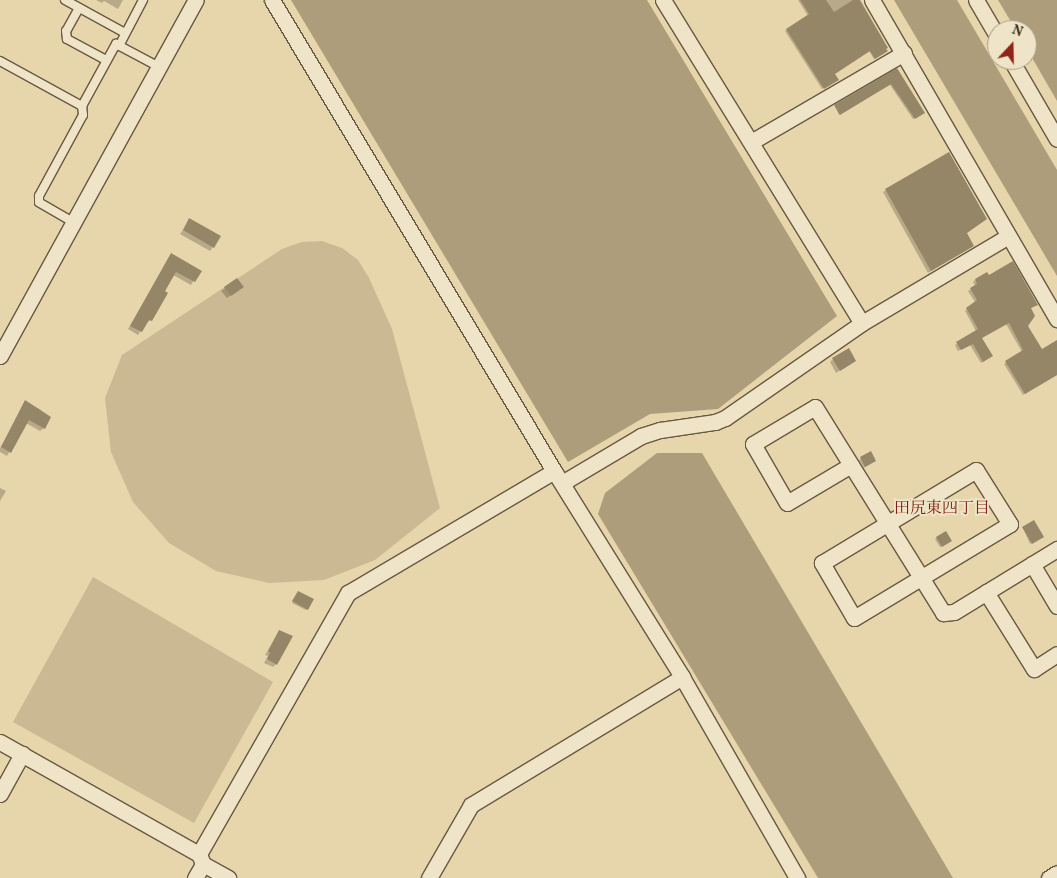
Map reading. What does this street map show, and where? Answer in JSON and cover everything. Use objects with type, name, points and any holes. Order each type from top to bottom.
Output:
[{"type":"street","points":[[0,356],[196,0]]},
{"type":"street","points":[[272,0],[558,477],[682,677],[797,878]]},
{"type":"street","points":[[663,0],[862,324]]},
{"type":"street","points":[[872,0],[1057,320]]},
{"type":"street","points":[[976,0],[988,20]]},
{"type":"street","points":[[751,142],[904,54]]},
{"type":"street","points":[[1017,70],[1057,138]]},
{"type":"street","points":[[195,878],[201,859],[348,593],[558,477],[642,436],[660,430],[715,422],[725,418],[862,324],[1008,237]]},
{"type":"street","points":[[851,465],[787,502],[753,444],[815,407],[943,613],[954,612],[1057,549]]},
{"type":"street","points":[[976,470],[1010,524],[922,579],[854,618],[822,563],[887,524],[976,470]]},
{"type":"street","points":[[1032,564],[1057,606]]},
{"type":"street","points":[[986,592],[1034,669],[1057,654]]},
{"type":"street","points":[[429,878],[471,805],[682,677]]},
{"type":"street","points":[[0,742],[201,859],[228,878]]},
{"type":"street","points":[[0,794],[22,754]]},
{"type":"street","points":[[1049,878],[1057,873]]},
{"type":"lane","points":[[65,0],[125,33]]},
{"type":"lane","points":[[119,46],[143,0]]},
{"type":"lane","points":[[79,8],[66,31],[68,39],[106,60]]},
{"type":"lane","points":[[73,222],[40,202],[39,196],[82,115],[82,106],[106,60],[116,44],[159,67]]},
{"type":"lane","points":[[0,61],[82,106]]},
{"type":"shaded area","points":[[291,0],[647,0],[837,316],[718,409],[650,414],[568,462]]},
{"type":"shaded area","points":[[894,0],[957,0],[987,51],[987,70],[998,70],[1057,170],[1057,276]]},
{"type":"shaded area","points":[[998,0],[1057,0],[1057,101],[1037,66],[1037,20],[1010,20]]},
{"type":"shaded area","points":[[322,241],[342,248],[358,260],[369,278],[392,329],[440,508],[375,560],[324,580],[269,583],[216,571],[169,543],[133,502],[111,452],[105,398],[122,355],[282,249],[302,242]]},
{"type":"shaded area","points":[[657,453],[702,453],[953,878],[818,878],[598,514],[605,493]]},
{"type":"shaded area","points":[[93,577],[273,682],[194,823],[13,722]]},
{"type":"building","points":[[800,0],[826,0],[834,12],[853,0],[860,0],[888,51],[875,59],[870,51],[835,74],[839,80],[824,89],[786,29],[809,14]]},
{"type":"building","points":[[897,68],[925,113],[915,119],[891,84],[840,115],[834,105]]},
{"type":"building","points":[[949,152],[987,219],[967,233],[974,246],[931,271],[885,189]]},
{"type":"building","points":[[189,218],[221,236],[214,248],[183,230]]},
{"type":"building","points":[[171,253],[202,271],[195,282],[176,272],[165,291],[168,293],[152,321],[149,320],[142,332],[130,326]]},
{"type":"building","points":[[1013,261],[1038,305],[1031,308],[1035,316],[1028,326],[1042,349],[1057,340],[1057,375],[1025,394],[1005,361],[1023,350],[1009,323],[982,338],[993,356],[983,362],[973,344],[961,350],[956,342],[978,329],[966,308],[977,300],[970,288],[977,284],[975,279],[987,272],[989,275]]},
{"type":"building","points":[[237,278],[244,287],[231,296],[224,287]]},
{"type":"building","points":[[849,348],[856,361],[840,371],[832,358]]},
{"type":"building","points":[[25,400],[51,417],[45,429],[29,420],[11,453],[1,447]]},
{"type":"building","points":[[871,451],[876,461],[865,467],[860,457]]},
{"type":"building","points":[[1034,520],[1044,537],[1032,544],[1022,527]]},
{"type":"building","points":[[946,531],[952,541],[942,547],[936,537]]},
{"type":"building","points":[[298,591],[314,599],[308,610],[292,601]]},
{"type":"building","points":[[279,630],[293,636],[277,665],[267,659],[270,653],[268,651]]},
{"type":"district","name":"田尻東四丁目","points":[[942,509]]}]
